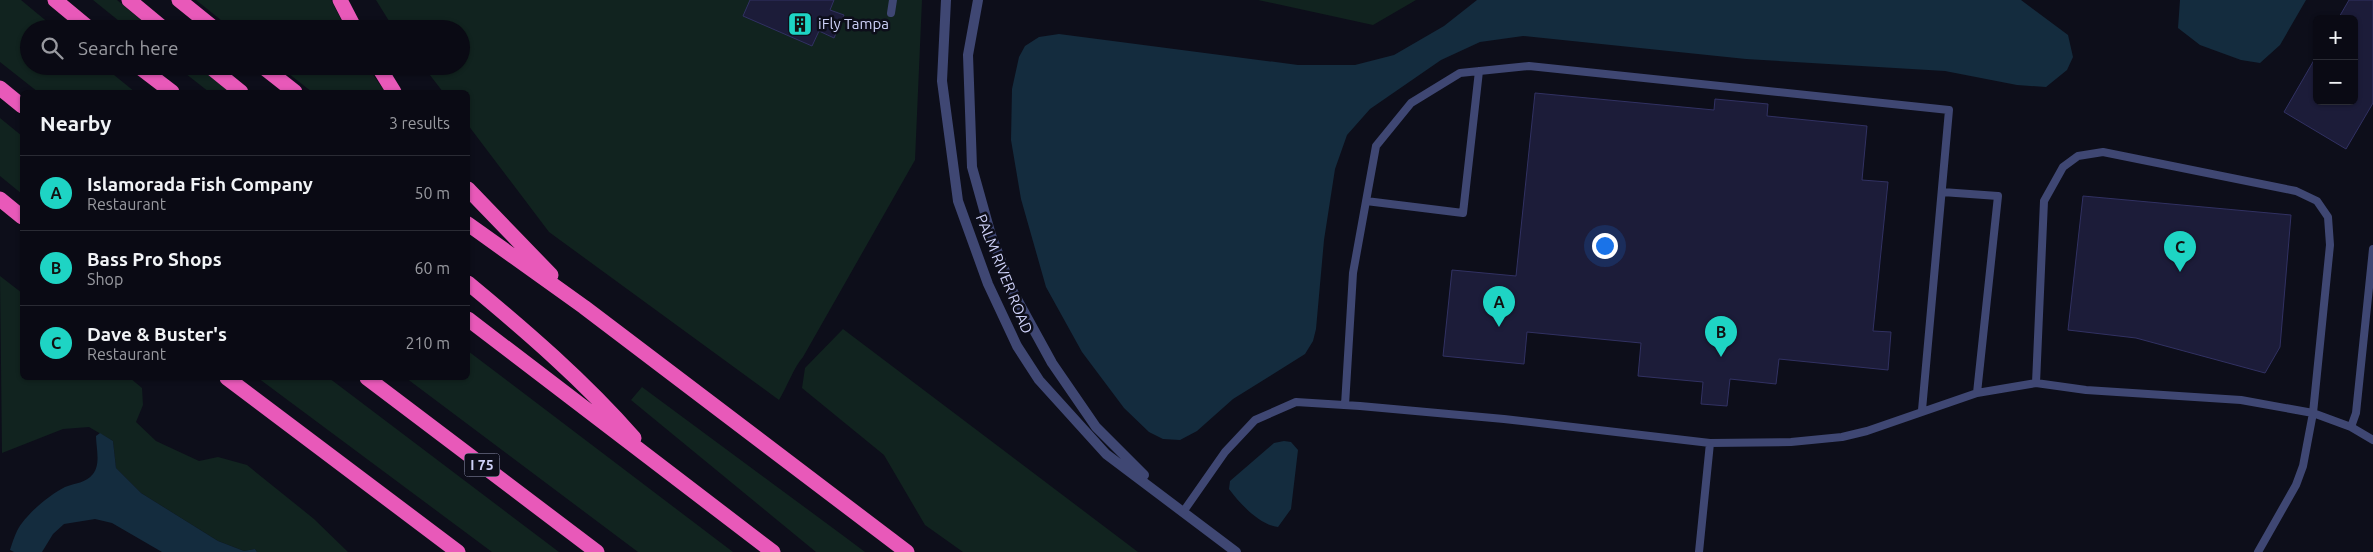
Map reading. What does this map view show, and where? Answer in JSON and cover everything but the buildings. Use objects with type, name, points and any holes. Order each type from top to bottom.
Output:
[{"type":"highway","points":[[55,0],[79,20]]},
{"type":"highway","points":[[129,0],[153,20]]},
{"type":"highway","points":[[179,0],[204,20]]},
{"type":"highway","points":[[340,0],[350,20]]},
{"type":"highway","points":[[150,75],[169,90]]},
{"type":"highway","points":[[220,75],[239,90]]},
{"type":"highway","points":[[273,75],[292,90]]},
{"type":"highway","points":[[384,75],[393,90]]},
{"type":"highway","points":[[0,88],[20,104]]},
{"type":"highway","points":[[470,191],[584,307]]},
{"type":"highway","points":[[0,199],[20,215]]},
{"type":"highway","points":[[470,225],[584,307],[908,552]]},
{"type":"highway","points":[[470,285],[559,361],[613,414],[657,464]]},
{"type":"highway","points":[[470,321],[774,552]]},
{"type":"highway","points":[[231,380],[458,552]]},
{"type":"highway","name":"I 75","points":[[370,380],[597,552]]},
{"type":"street","name":"PALM RIVER ROAD","points":[[946,0],[942,81],[958,201],[988,284],[1017,346],[1039,380],[1106,454],[1236,552]]},
{"type":"street","name":"PALM RIVER ROAD","points":[[978,0],[968,55],[972,167],[991,235],[1013,292],[1052,363],[1096,427],[1167,499]]},
{"type":"lane","points":[[891,14],[893,0]]},
{"type":"lane","points":[[1345,405],[1353,273],[1376,146],[1411,103],[1460,73],[1529,66],[1949,110],[1922,410]]},
{"type":"lane","points":[[1366,201],[1464,213],[1479,71]]},
{"type":"lane","points":[[2036,383],[2044,201],[2063,167],[2078,156],[2103,152],[2296,190],[2317,201],[2328,217],[2330,245],[2313,413],[2303,466],[2296,485],[2258,552]]},
{"type":"lane","points":[[1942,192],[1998,196],[1977,393]]},
{"type":"lane","points":[[2351,427],[2356,414],[2373,250]]},
{"type":"lane","points":[[1183,512],[1226,452],[1255,420],[1296,402],[1540,422],[1710,443],[1791,442],[1842,437],[1867,431],[1922,410],[1977,393],[2036,383],[2086,390],[2241,400],[2313,413],[2351,427],[2373,440]]},
{"type":"lane","points":[[1700,552],[1710,443]]},
{"type":"green space","points":[[0,0],[21,0],[45,20],[20,20],[20,75],[114,75],[133,90],[35,90],[0,62]]},
{"type":"green space","points":[[93,0],[117,0],[141,20],[118,20]]},
{"type":"green space","points":[[196,0],[331,0],[341,20],[221,20]]},
{"type":"green space","points":[[376,0],[922,0],[915,160],[779,400],[549,232],[470,128],[470,90],[441,90],[430,75],[470,75],[470,20],[388,20]]},
{"type":"green space","points":[[1258,0],[1416,0],[1373,25]]},
{"type":"green space","points":[[187,75],[210,75],[228,90],[206,90]]},
{"type":"green space","points":[[290,75],[373,75],[384,90],[309,90]]},
{"type":"green space","points":[[0,118],[20,134],[20,192],[0,176]]},
{"type":"green space","points":[[0,276],[20,291],[20,380],[132,380],[142,388],[143,405],[136,422],[156,441],[199,461],[218,457],[247,465],[314,519],[348,552],[257,552],[255,549],[244,551],[218,541],[141,493],[116,468],[113,441],[89,427],[63,429],[2,453]]},
{"type":"green space","points":[[843,329],[1138,552],[963,552],[925,525],[884,455],[802,388],[805,368]]},
{"type":"green space","points":[[470,353],[733,552],[638,552],[409,380],[470,380]]},
{"type":"green space","points":[[261,380],[332,380],[559,552],[492,552]]},
{"type":"green space","points":[[642,387],[865,552],[816,552],[631,400]]},
{"type":"water","points":[[1477,0],[2021,0],[2068,35],[2073,57],[2067,70],[2046,87],[2017,85],[1945,71],[1746,59],[1523,36],[1480,42],[1441,60],[1370,109],[1347,135],[1335,169],[1324,240],[1316,329],[1313,341],[1305,354],[1233,399],[1197,431],[1180,440],[1163,439],[1149,432],[1124,408],[1082,352],[1046,287],[1021,199],[1011,140],[1012,89],[1019,57],[1025,46],[1039,37],[1059,34],[1298,65],[1355,65],[1394,55],[1444,26]]},
{"type":"water","points":[[2180,0],[2306,0],[2280,45],[2260,63],[2241,60],[2200,45],[2178,28]]},
{"type":"water","points":[[100,433],[113,441],[116,468],[141,493],[218,541],[244,551],[255,549],[257,552],[162,552],[112,523],[95,519],[64,524],[53,534],[42,552],[14,552],[10,550],[21,525],[38,506],[65,487],[84,481],[93,474],[97,465],[96,436]]},
{"type":"water","points":[[1291,442],[1298,450],[1291,509],[1278,527],[1257,518],[1229,489],[1230,481],[1274,443]]},
{"type":"place","name":"iFly Tampa","points":[[800,24]]},
{"type":"place","name":"Dave & Buster's","points":[[2180,272]]},
{"type":"place","name":"Islamorada Fish Company","points":[[1499,327]]},
{"type":"place","name":"Bass Pro Shops","points":[[1721,357]]}]
